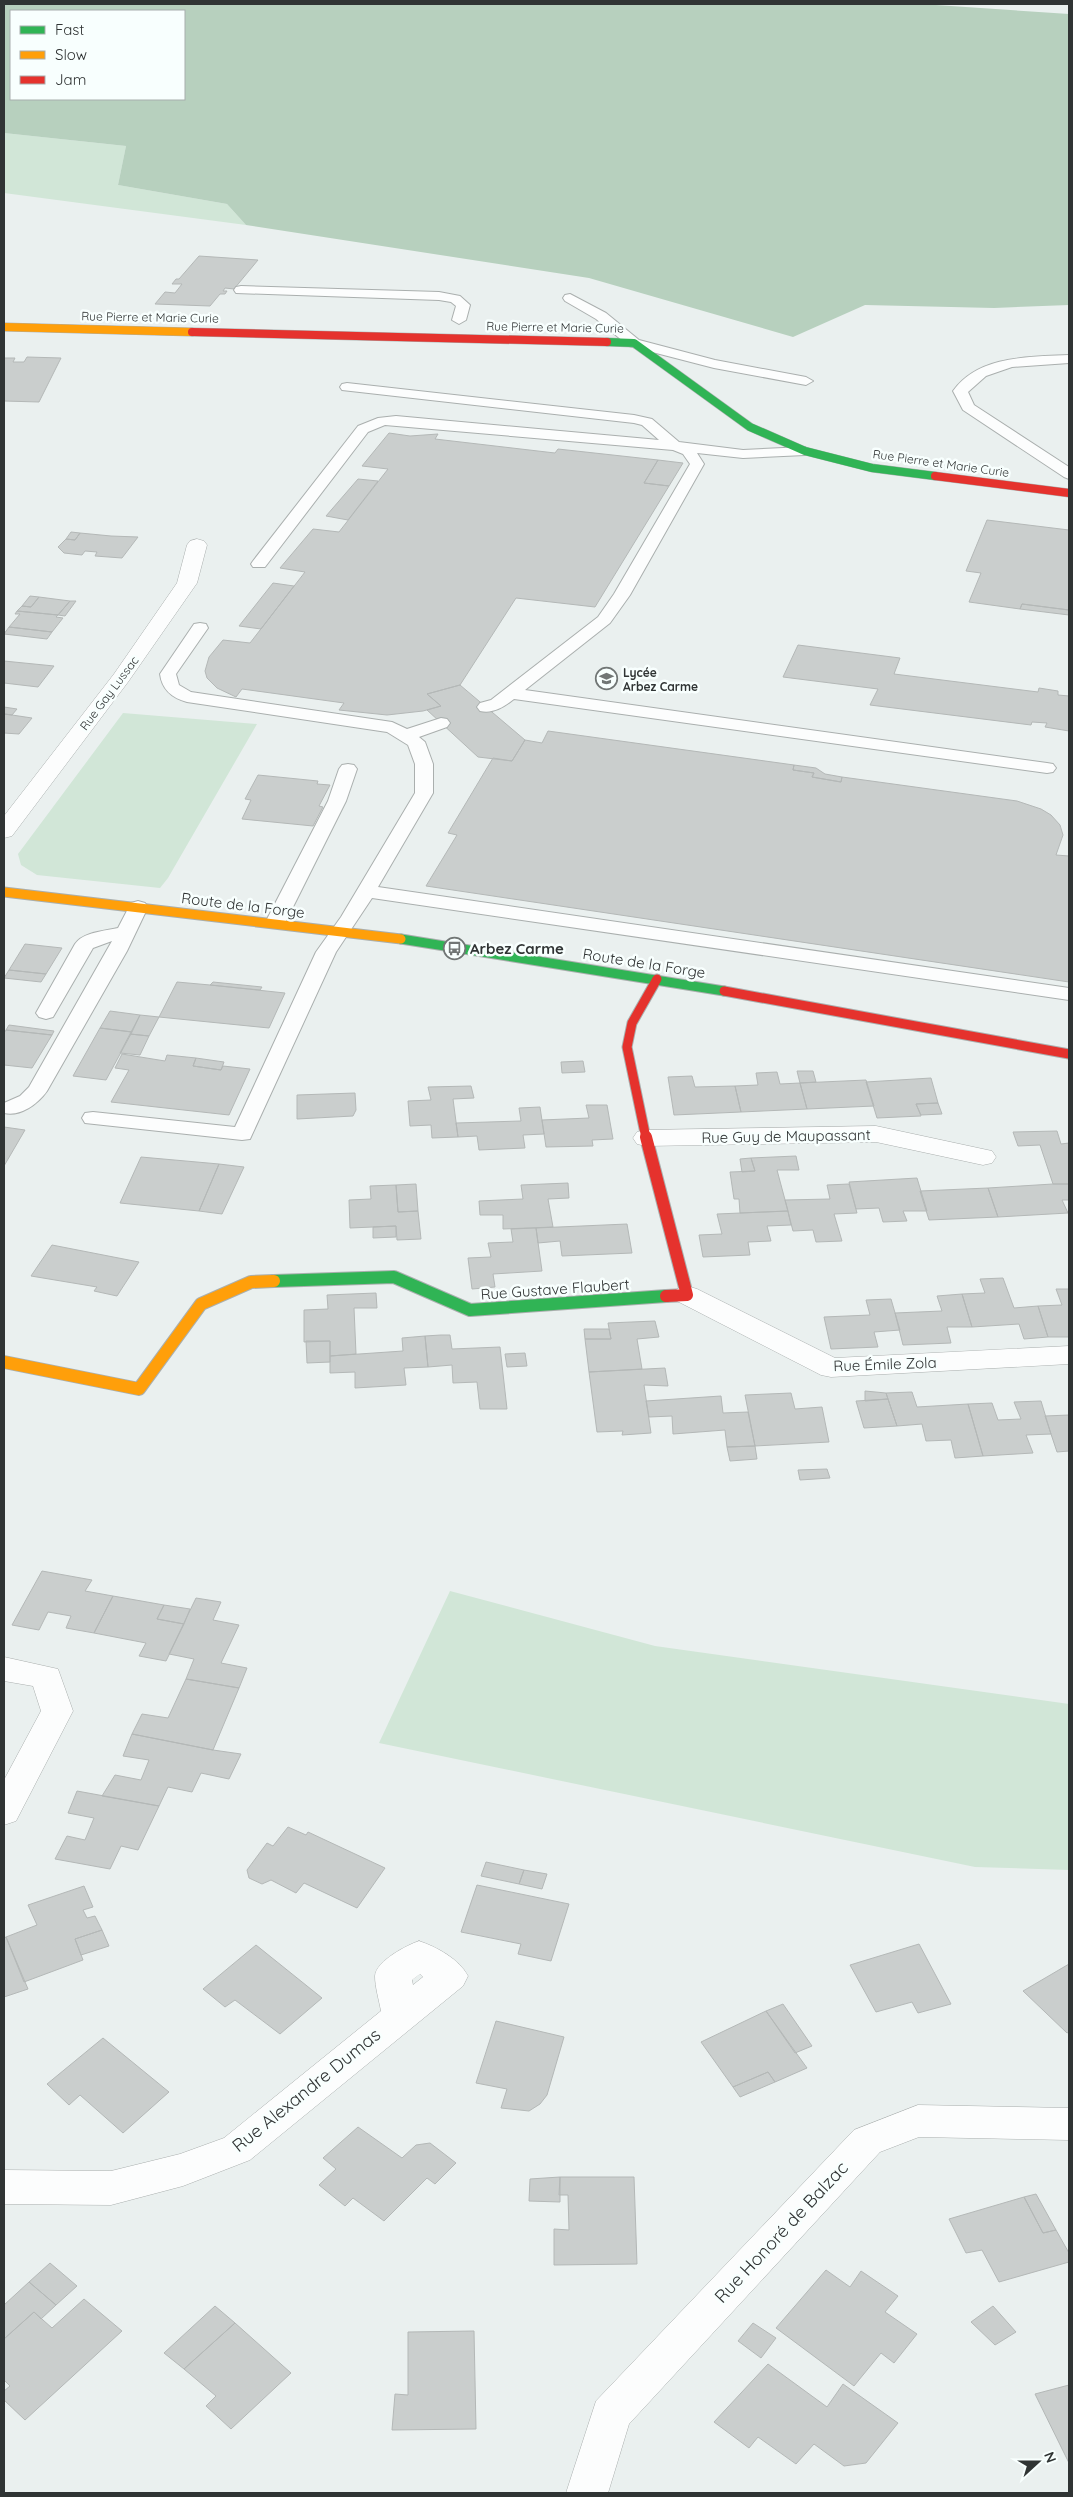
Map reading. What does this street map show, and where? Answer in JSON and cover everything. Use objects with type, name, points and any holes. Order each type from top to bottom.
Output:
[{"type":"street","name":"Rue Pierre et Marie Curie","points":[[4,327],[634,342],[750,427],[805,451],[872,468],[1069,493]]},
{"type":"street","name":"Rue Gay Lussac","points":[[4,831],[121,678],[181,590],[186,582],[197,546]]},
{"type":"street","name":"Route de la Forge","points":[[4,892],[342,931],[657,979],[1069,1054]]},
{"type":"street","points":[[657,979],[632,1023],[627,1046],[646,1138],[687,1295]]},
{"type":"street","name":"Rue Guy de Maupassant","points":[[646,1138],[876,1134],[983,1157]]},
{"type":"street","name":"Rue Gustave Flaubert","points":[[4,1362],[139,1389],[201,1304],[251,1282],[394,1277],[470,1310],[687,1295]]},
{"type":"street","name":"Rue Émile Zola","points":[[687,1295],[831,1368],[1069,1355]]},
{"type":"street","points":[[4,1669],[46,1677],[57,1711],[4,1812]]},
{"type":"street","name":"Rue Alexandre Dumas","points":[[4,2187],[111,2188],[183,2170],[237,2149],[400,2014]]},
{"type":"street","name":"Rue Honoré de Balzac","points":[[587,2493],[611,2414],[867,2141],[918,2121],[1069,2124]]},
{"type":"lane","points":[[241,290],[439,296],[455,299],[463,305],[459,320]]},
{"type":"lane","points":[[570,298],[601,316],[634,342],[714,364],[806,381]]},
{"type":"lane","points":[[1069,359],[1010,363],[981,373],[960,391],[968,407],[1069,474]]},
{"type":"lane","points":[[347,387],[634,419],[647,422],[675,446],[688,451],[697,464],[622,596],[604,620],[588,634],[543,665],[497,704],[486,707]]},
{"type":"lane","points":[[258,564],[363,429],[372,424],[396,420],[743,454],[805,451]]},
{"type":"lane","points":[[93,1118],[242,1134],[326,952],[342,931],[424,793],[424,764],[416,742],[392,727],[188,697],[177,693],[169,684],[168,674],[200,628]]},
{"type":"lane","points":[[509,693],[1047,768]]},
{"type":"lane","points":[[407,735],[441,723]]},
{"type":"lane","points":[[275,923],[337,801],[348,769]]},
{"type":"lane","points":[[366,892],[438,900],[1069,994]]},
{"type":"lane","points":[[11,1108],[27,1100],[37,1091],[126,932],[138,907]]},
{"type":"lane","points":[[46,1013],[85,944],[96,939],[126,932]]},
{"type":"green space","points":[[4,4],[921,4],[1069,14],[1069,305],[994,308],[865,305],[793,337],[589,278],[246,225],[227,204],[118,185],[126,146],[4,133]]},
{"type":"green space","points":[[4,133],[126,146],[118,185],[227,204],[246,225],[4,193]]},
{"type":"green space","points":[[123,713],[257,724],[168,878],[160,888],[37,875],[21,865],[18,854]]},
{"type":"green space","points":[[450,1591],[655,1646],[1069,1704],[1069,1870],[975,1867],[379,1743]]},
{"type":"building","points":[[199,256],[258,260],[234,289],[225,288],[223,291],[227,291],[225,294],[220,294],[210,306],[155,304],[165,292],[175,293],[182,284],[172,284],[176,279],[179,279]]},
{"type":"building","points":[[27,357],[61,358],[39,402],[4,401],[4,358],[15,358],[13,362],[24,362]]},
{"type":"building","points":[[389,433],[410,436],[438,434],[435,439],[555,453],[558,449],[658,460],[644,483],[669,486],[595,607],[516,598],[460,685],[427,694],[441,706],[423,711],[387,715],[339,710],[344,703],[242,689],[236,697],[217,688],[207,678],[205,671],[209,657],[223,640],[250,643],[305,572],[280,568],[313,529],[339,532],[388,469],[362,466]]},
{"type":"building","points":[[658,460],[683,463],[669,486],[644,483]]},
{"type":"building","points":[[358,479],[378,481],[348,520],[326,516]]},
{"type":"building","points":[[987,520],[1069,530],[1069,610],[1022,604],[1020,609],[969,602],[981,573],[966,571]]},
{"type":"building","points":[[71,532],[80,533],[75,540],[66,539]]},
{"type":"building","points":[[80,533],[138,537],[122,558],[95,556],[97,552],[85,551],[82,555],[64,553],[58,547],[66,539],[75,540]]},
{"type":"building","points":[[273,583],[294,586],[261,629],[239,626]]},
{"type":"building","points":[[30,596],[39,597],[31,607],[22,606]]},
{"type":"building","points":[[39,597],[70,601],[58,615],[17,611],[22,606],[31,607]]},
{"type":"building","points":[[70,601],[76,601],[65,616],[58,615]]},
{"type":"building","points":[[1022,604],[1069,610],[1069,615],[1020,609]]},
{"type":"building","points":[[17,611],[58,615],[56,617],[63,618],[52,632],[9,627],[20,614],[15,614]]},
{"type":"building","points":[[9,627],[52,632],[47,639],[4,634]]},
{"type":"building","points":[[798,645],[900,658],[894,674],[1038,692],[1039,688],[1058,691],[1058,695],[1069,696],[1069,731],[1045,727],[1047,723],[1032,722],[1031,725],[870,705],[878,689],[783,677]]},
{"type":"building","points":[[4,661],[54,666],[38,687],[4,683]]},
{"type":"building","points":[[460,685],[525,740],[512,761],[478,757],[427,710],[441,706],[427,694]]},
{"type":"building","points":[[4,707],[17,709],[12,715],[4,714]]},
{"type":"building","points":[[4,714],[32,718],[19,734],[4,733]]},
{"type":"building","points":[[548,731],[794,765],[793,770],[814,773],[812,777],[841,782],[842,777],[1017,801],[1041,809],[1051,815],[1060,825],[1063,835],[1056,855],[1069,856],[1069,982],[426,886],[457,835],[448,833],[493,758],[512,761],[525,740],[542,743]]},
{"type":"building","points":[[794,765],[816,768],[825,774],[842,777],[841,782],[812,777],[814,773],[793,770]]},
{"type":"building","points":[[258,775],[318,781],[317,784],[330,785],[319,806],[323,807],[313,826],[242,819],[251,800],[245,799]]},
{"type":"building","points":[[25,944],[62,948],[46,974],[9,970]]},
{"type":"building","points":[[9,970],[46,974],[41,982],[4,978]]},
{"type":"building","points":[[177,982],[285,993],[269,1028],[159,1017]]},
{"type":"building","points":[[213,982],[262,987],[260,990],[210,985]]},
{"type":"building","points":[[110,1011],[140,1015],[132,1032],[100,1028]]},
{"type":"building","points":[[140,1015],[159,1017],[149,1036],[130,1034]]},
{"type":"building","points":[[9,1025],[54,1031],[52,1035],[6,1030]]},
{"type":"building","points":[[100,1028],[132,1032],[106,1080],[73,1076]]},
{"type":"building","points":[[6,1030],[52,1035],[32,1068],[4,1065],[4,1033]]},
{"type":"building","points":[[130,1034],[149,1036],[140,1055],[120,1053]]},
{"type":"building","points":[[122,1054],[165,1061],[167,1055],[196,1058],[193,1066],[221,1070],[223,1066],[250,1069],[229,1115],[111,1102],[129,1070],[115,1068]]},
{"type":"building","points":[[196,1058],[224,1062],[221,1070],[193,1066]]},
{"type":"building","points":[[583,1061],[585,1072],[562,1073],[561,1062]]},
{"type":"building","points":[[797,1071],[813,1071],[816,1082],[800,1083]]},
{"type":"building","points":[[777,1072],[780,1084],[800,1083],[807,1109],[741,1112],[735,1086],[758,1085],[756,1073]]},
{"type":"building","points":[[692,1076],[695,1087],[735,1086],[741,1112],[674,1115],[668,1077]]},
{"type":"building","points":[[931,1078],[938,1103],[916,1104],[921,1116],[877,1118],[866,1082]]},
{"type":"building","points":[[866,1080],[874,1106],[807,1109],[800,1083]]},
{"type":"building","points":[[471,1086],[474,1098],[453,1099],[458,1137],[432,1138],[431,1125],[410,1126],[408,1101],[431,1100],[428,1087]]},
{"type":"building","points":[[355,1093],[356,1110],[353,1116],[297,1119],[297,1095]]},
{"type":"building","points":[[938,1103],[942,1114],[921,1115],[916,1104]]},
{"type":"building","points":[[586,1105],[607,1105],[613,1139],[592,1140],[593,1146],[546,1147],[542,1120],[589,1118]]},
{"type":"building","points":[[540,1107],[544,1134],[523,1135],[525,1148],[479,1150],[477,1136],[458,1137],[456,1123],[521,1121],[519,1108]]},
{"type":"building","points":[[4,1127],[25,1130],[4,1166]]},
{"type":"building","points":[[1057,1131],[1061,1144],[1069,1143],[1069,1184],[1053,1184],[1040,1145],[1018,1146],[1013,1132]]},
{"type":"building","points":[[796,1156],[799,1170],[777,1170],[788,1211],[740,1213],[739,1199],[734,1199],[730,1172],[755,1171],[751,1158]]},
{"type":"building","points":[[141,1157],[219,1164],[199,1211],[120,1203]]},
{"type":"building","points":[[751,1158],[755,1171],[742,1172],[740,1159]]},
{"type":"building","points":[[219,1164],[244,1167],[222,1214],[199,1211]]},
{"type":"building","points":[[917,1178],[927,1211],[903,1211],[907,1221],[883,1222],[879,1208],[856,1209],[849,1182]]},
{"type":"building","points":[[568,1183],[569,1198],[548,1199],[553,1227],[503,1229],[503,1215],[480,1215],[479,1201],[523,1199],[521,1185]]},
{"type":"building","points":[[416,1184],[418,1211],[398,1212],[396,1185]]},
{"type":"building","points":[[849,1184],[857,1213],[834,1214],[842,1241],[816,1242],[813,1230],[793,1231],[785,1200],[830,1199],[827,1185]]},
{"type":"building","points":[[1069,1184],[1069,1200],[1062,1200],[1068,1213],[998,1217],[988,1188]]},
{"type":"building","points":[[396,1185],[398,1212],[418,1211],[421,1239],[397,1240],[396,1226],[350,1228],[349,1200],[371,1199],[370,1186]]},
{"type":"building","points":[[988,1188],[998,1217],[929,1220],[920,1191]]},
{"type":"building","points":[[788,1211],[791,1225],[767,1226],[771,1241],[748,1242],[750,1255],[703,1257],[699,1235],[722,1234],[717,1214]]},
{"type":"building","points":[[627,1224],[632,1253],[562,1256],[560,1241],[538,1243],[536,1228]]},
{"type":"building","points":[[396,1226],[396,1237],[373,1238],[373,1227]]},
{"type":"building","points":[[536,1228],[542,1271],[493,1274],[495,1287],[472,1289],[468,1258],[491,1257],[488,1243],[513,1242],[511,1229]]},
{"type":"building","points":[[52,1245],[139,1262],[117,1296],[94,1291],[97,1287],[31,1276]]},
{"type":"building","points":[[1003,1278],[1014,1308],[1038,1306],[1048,1337],[1024,1339],[1019,1324],[972,1327],[962,1294],[985,1293],[980,1279]]},
{"type":"building","points":[[1056,1289],[1069,1289],[1069,1337],[1048,1337],[1038,1306],[1062,1305]]},
{"type":"building","points":[[376,1293],[377,1308],[354,1308],[356,1354],[330,1356],[330,1341],[304,1342],[304,1310],[328,1309],[327,1295]]},
{"type":"building","points":[[962,1294],[972,1327],[947,1327],[951,1343],[903,1345],[895,1313],[942,1311],[937,1296]]},
{"type":"building","points":[[891,1299],[900,1330],[874,1332],[878,1347],[831,1349],[824,1317],[870,1315],[866,1300]]},
{"type":"building","points":[[655,1321],[659,1337],[637,1339],[642,1369],[589,1372],[585,1339],[611,1339],[608,1323]]},
{"type":"building","points":[[584,1329],[609,1329],[611,1339],[585,1339]]},
{"type":"building","points":[[450,1335],[452,1349],[500,1347],[507,1409],[480,1409],[477,1382],[453,1383],[452,1365],[428,1367],[425,1336]]},
{"type":"building","points":[[425,1336],[428,1367],[404,1368],[406,1385],[355,1388],[355,1372],[330,1373],[330,1356],[403,1351],[402,1338]]},
{"type":"building","points":[[306,1341],[330,1341],[330,1362],[307,1363]]},
{"type":"building","points":[[525,1353],[527,1366],[507,1367],[505,1354]]},
{"type":"building","points":[[665,1368],[668,1386],[644,1385],[651,1433],[622,1435],[623,1431],[597,1432],[589,1372]]},
{"type":"building","points":[[865,1391],[886,1393],[888,1399],[865,1401]]},
{"type":"building","points":[[912,1392],[917,1407],[968,1404],[983,1456],[955,1458],[951,1440],[926,1441],[922,1424],[897,1426],[886,1393]]},
{"type":"building","points":[[791,1393],[795,1409],[822,1407],[829,1442],[755,1446],[745,1395]]},
{"type":"building","points":[[721,1396],[723,1413],[748,1412],[755,1446],[727,1447],[725,1430],[673,1434],[672,1416],[649,1417],[646,1401]]},
{"type":"building","points":[[888,1399],[897,1426],[864,1428],[856,1401]]},
{"type":"building","points":[[1041,1401],[1051,1434],[1026,1435],[1033,1453],[983,1456],[968,1404],[992,1403],[998,1420],[1021,1419],[1014,1402]]},
{"type":"building","points":[[1069,1415],[1069,1451],[1057,1452],[1045,1416]]},
{"type":"building","points":[[755,1446],[757,1459],[730,1461],[727,1447]]},
{"type":"building","points":[[827,1469],[830,1478],[800,1480],[798,1470]]},
{"type":"building","points":[[42,1571],[92,1580],[85,1591],[113,1596],[94,1633],[66,1628],[71,1616],[48,1612],[39,1630],[12,1625]]},
{"type":"building","points":[[113,1596],[164,1605],[157,1619],[184,1624],[166,1661],[139,1656],[146,1643],[94,1633]]},
{"type":"building","points":[[196,1598],[221,1602],[213,1620],[239,1625],[221,1663],[247,1668],[239,1688],[186,1679],[194,1659],[169,1654]]},
{"type":"building","points":[[164,1605],[190,1609],[184,1624],[157,1619]]},
{"type":"building","points":[[186,1679],[239,1688],[213,1750],[132,1734],[142,1714],[168,1718]]},
{"type":"building","points":[[132,1734],[241,1754],[229,1779],[201,1773],[192,1792],[168,1787],[159,1806],[102,1796],[115,1775],[141,1780],[149,1760],[123,1756]]},
{"type":"building","points":[[77,1791],[159,1806],[138,1850],[121,1846],[110,1869],[55,1859],[67,1836],[85,1840],[94,1818],[68,1813]]},
{"type":"building","points":[[288,1827],[306,1835],[308,1832],[385,1868],[357,1908],[304,1883],[296,1893],[271,1880],[262,1884],[249,1878],[247,1870],[267,1843],[273,1846]]},
{"type":"building","points":[[486,1862],[524,1870],[519,1884],[481,1876]]},
{"type":"building","points":[[524,1870],[547,1874],[542,1889],[519,1884]]},
{"type":"building","points":[[477,1885],[569,1904],[551,1961],[518,1954],[521,1944],[461,1932]]},
{"type":"building","points":[[84,1886],[93,1907],[83,1910],[87,1918],[95,1916],[102,1930],[75,1939],[83,1960],[24,1982],[6,1937],[37,1925],[28,1905]]},
{"type":"building","points":[[102,1930],[109,1946],[81,1955],[75,1939]]},
{"type":"building","points":[[6,1937],[28,1989],[4,1997],[4,1938]]},
{"type":"building","points":[[919,1944],[951,2004],[918,2013],[912,2002],[876,2012],[850,1965]]},
{"type":"building","points":[[256,1945],[322,1998],[280,2034],[235,2000],[225,2007],[203,1989]]},
{"type":"building","points":[[1069,1964],[1069,2032],[1067,2033],[1023,1991]]},
{"type":"building","points":[[783,2004],[812,2046],[795,2053],[766,2011]]},
{"type":"building","points":[[766,2011],[807,2068],[775,2082],[768,2072],[733,2087],[701,2042]]},
{"type":"building","points":[[496,2021],[564,2037],[547,2095],[540,2104],[529,2111],[501,2108],[507,2089],[476,2083]]},
{"type":"building","points":[[103,2038],[169,2092],[123,2133],[80,2095],[69,2105],[47,2084]]},
{"type":"building","points":[[768,2072],[775,2082],[740,2097],[733,2087]]},
{"type":"building","points":[[358,2127],[402,2158],[416,2145],[430,2143],[456,2163],[435,2184],[427,2178],[384,2221],[353,2198],[345,2206],[319,2185],[336,2169],[323,2158]]},
{"type":"building","points":[[560,2177],[560,2202],[529,2201],[530,2179]]},
{"type":"building","points":[[560,2177],[634,2177],[637,2264],[554,2265],[554,2229],[569,2230],[568,2195],[559,2195]]},
{"type":"building","points":[[1036,2194],[1056,2230],[1043,2233],[1024,2197]]},
{"type":"building","points":[[1024,2197],[1043,2233],[1056,2230],[1069,2253],[1069,2262],[999,2282],[982,2250],[966,2253],[949,2219]]},
{"type":"building","points":[[50,2263],[77,2286],[56,2305],[29,2282]]},
{"type":"building","points":[[826,2270],[850,2287],[861,2271],[898,2296],[885,2312],[917,2334],[894,2363],[881,2353],[854,2386],[776,2328]]},
{"type":"building","points":[[29,2282],[56,2305],[41,2319],[34,2312],[4,2339],[4,2305]]},
{"type":"building","points":[[84,2299],[122,2331],[25,2420],[4,2400],[4,2391],[10,2386],[4,2380],[4,2339],[34,2312],[52,2328]]},
{"type":"building","points":[[215,2306],[235,2323],[184,2369],[164,2353]]},
{"type":"building","points":[[993,2306],[1016,2332],[995,2345],[971,2322]]},
{"type":"building","points":[[235,2323],[291,2373],[231,2429],[206,2406],[216,2396],[184,2369]]},
{"type":"building","points":[[753,2323],[776,2338],[761,2358],[738,2341]]},
{"type":"building","points":[[474,2331],[476,2429],[392,2430],[395,2394],[408,2395],[408,2332]]},
{"type":"building","points":[[768,2364],[827,2407],[843,2384],[898,2423],[866,2463],[844,2466],[814,2444],[796,2464],[758,2437],[749,2448],[714,2422]]},
{"type":"building","points":[[1069,2385],[1069,2463],[1035,2394]]},
{"type":"traffic: fast","points":[[607,342],[634,343],[750,427],[805,451],[872,468],[935,476]]},
{"type":"traffic: fast","points":[[401,939],[724,991]]},
{"type":"traffic: fast","points":[[274,1281],[394,1277],[470,1310],[666,1296]]},
{"type":"traffic: slow","points":[[4,327],[192,332]]},
{"type":"traffic: slow","points":[[4,892],[401,939]]},
{"type":"traffic: slow","points":[[4,1362],[139,1389],[201,1304],[251,1282],[274,1281]]},
{"type":"traffic: jam","points":[[192,332],[607,342]]},
{"type":"traffic: jam","points":[[935,476],[1069,493]]},
{"type":"traffic: jam","points":[[657,979],[632,1023],[627,1047],[646,1138],[687,1295],[666,1296]]},
{"type":"traffic: jam","points":[[724,991],[1069,1054]]},
{"type":"place","name":"Lycée Arbez Carme","points":[[607,679]]},
{"type":"place","name":"Arbez Carme","points":[[454,948]]}]
